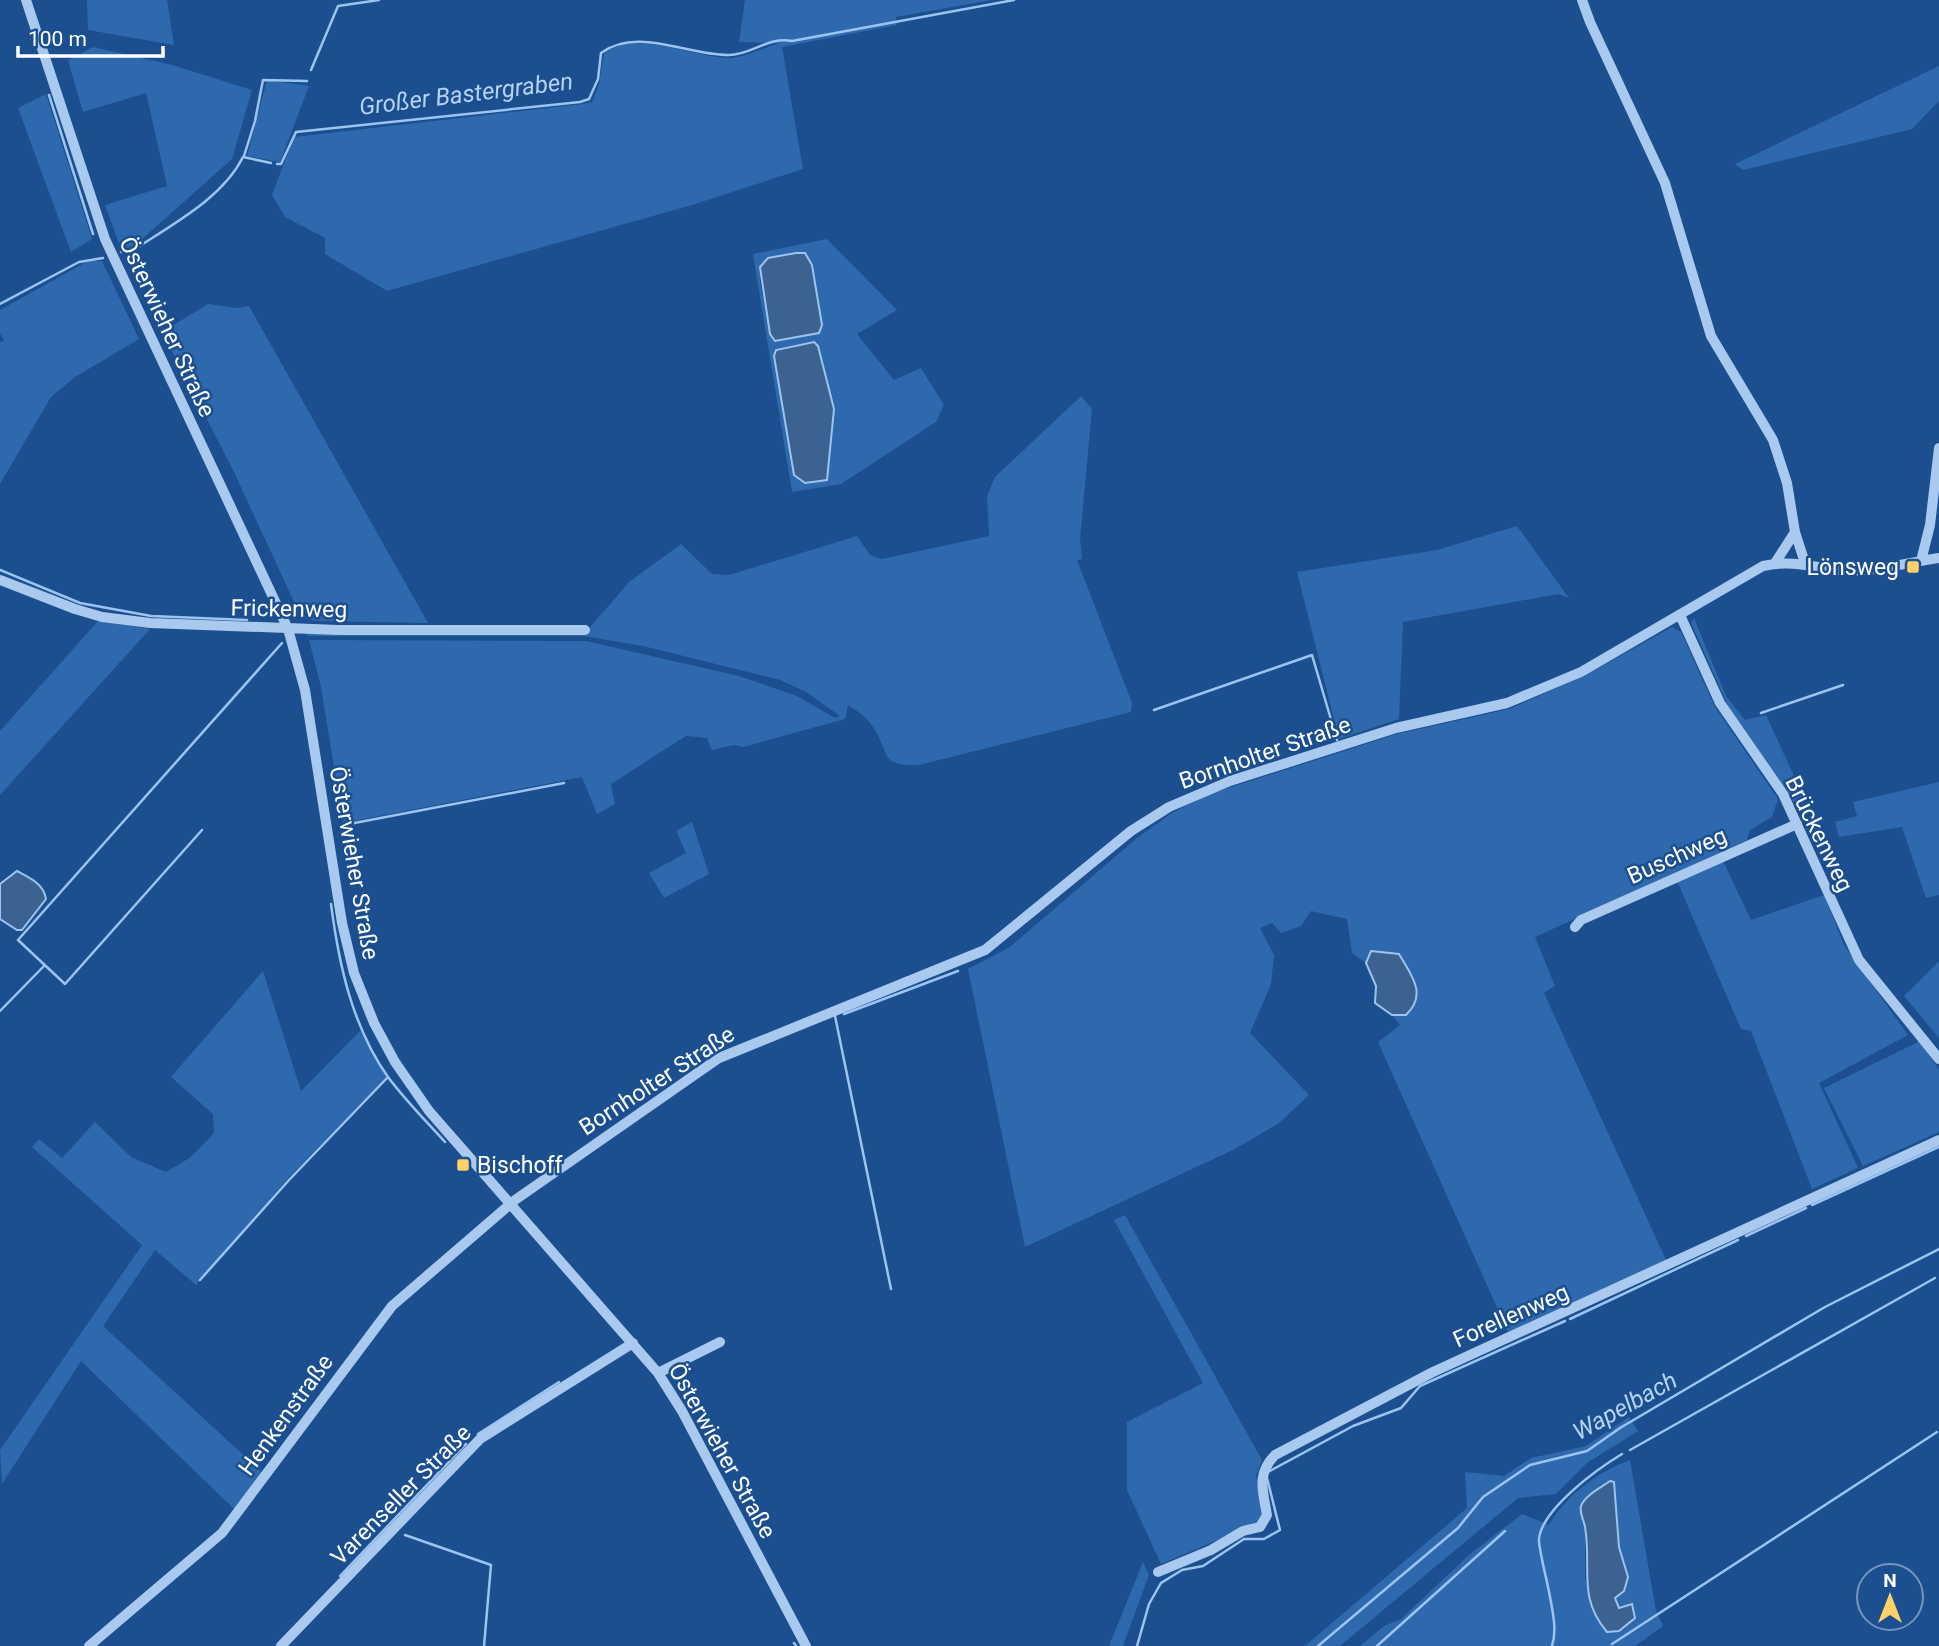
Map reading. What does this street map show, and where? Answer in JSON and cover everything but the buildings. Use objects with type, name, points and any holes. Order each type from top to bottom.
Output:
[{"type":"street","name":"Österwieher Straße","points":[[26,0],[105,239],[288,629],[305,690],[342,923],[363,998],[407,1082],[658,1373],[681,1411],[806,1646]]},
{"type":"street","points":[[1582,0],[1590,23],[1665,183],[1711,336],[1773,440],[1787,483],[1795,531],[1805,563]]},
{"type":"street","points":[[1921,561],[1930,525],[1939,448]]},
{"type":"street","points":[[1775,563],[1795,531]]},
{"type":"street","name":"Bornholter Straße","points":[[510,1204],[719,1058],[985,950],[1131,831],[1169,807],[1230,781],[1396,728],[1507,703],[1581,672],[1763,566],[1775,563],[1805,563],[1837,570],[1861,570],[1939,558]]},
{"type":"street","name":"Frickenweg","points":[[0,580],[102,617],[150,624],[288,629],[585,631]]},
{"type":"street","name":"Brückenweg","points":[[1680,615],[1720,703],[1783,794],[1859,960],[1939,1059]]},
{"type":"street","name":"Buschweg","points":[[1575,927],[1581,920],[1797,824]]},
{"type":"street","name":"Forellenweg","points":[[1158,1572],[1211,1550],[1243,1531],[1260,1527],[1267,1515],[1261,1477],[1265,1465],[1275,1455],[1433,1372],[1939,1140]]},
{"type":"street","name":"Henkenstraße","points":[[89,1646],[222,1533],[379,1319],[510,1204]]},
{"type":"street","points":[[658,1373],[720,1342]]},
{"type":"street","name":"Varenseller Straße","points":[[281,1646],[480,1439],[634,1343]]},
{"type":"shaded area","points":[[87,0],[167,0],[174,45],[88,30]]},
{"type":"shaded area","points":[[745,0],[992,0],[896,17],[897,25],[782,47],[803,169],[692,205],[387,291],[325,254],[325,238],[285,217],[272,195],[294,137],[592,102],[599,84],[604,54],[616,47],[631,44],[648,44],[731,58],[779,43],[739,42]]},
{"type":"shaded area","points":[[93,47],[172,65],[252,90],[232,159],[132,248],[121,249],[105,205],[167,186],[146,93],[83,112],[68,60]]},
{"type":"shaded area","points":[[1939,66],[1939,101],[1912,129],[1743,170],[1735,164]]},
{"type":"shaded area","points":[[267,80],[309,86],[280,162],[247,156]]},
{"type":"shaded area","points":[[46,94],[92,239],[71,252],[18,108]]},
{"type":"shaded area","points":[[827,239],[897,310],[857,334],[894,380],[921,368],[944,405],[936,422],[841,484],[792,492],[753,254]],"holes":[[[805,253],[813,272],[775,340],[770,334],[760,280],[767,259]],[[813,342],[818,346],[834,409],[827,480]]]},
{"type":"shaded area","points":[[805,253],[812,265],[822,325],[819,333],[775,341],[770,334],[760,267],[768,258]]},
{"type":"shaded area","points":[[88,261],[102,261],[139,339],[75,377],[51,397],[0,484],[0,343],[4,340],[0,333],[0,310]]},
{"type":"shaded area","points":[[208,304],[237,308],[249,306],[428,623],[315,621],[301,617],[233,470],[162,332]]},
{"type":"shaded area","points":[[814,342],[818,346],[834,409],[827,480],[805,483],[794,475],[774,356],[776,350]]},
{"type":"shaded area","points":[[1081,396],[1092,409],[1080,539],[1082,559],[1077,560],[1132,703],[1131,712],[919,765],[906,765],[887,756],[871,723],[848,705],[845,719],[743,747],[734,745],[712,750],[707,738],[686,736],[611,784],[615,804],[597,814],[582,777],[343,823],[321,687],[309,640],[586,641],[739,676],[797,696],[835,718],[840,716],[806,692],[780,680],[643,646],[584,636],[307,636],[305,631],[585,633],[629,582],[681,544],[712,574],[729,575],[857,536],[870,555],[882,559],[989,536],[987,496],[995,477]]},
{"type":"shaded area","points":[[1517,526],[1569,598],[1558,594],[1403,622],[1399,719],[1339,739],[1297,572],[1437,550]]},
{"type":"shaded area","points":[[1694,618],[1726,696],[1745,720],[1766,715],[1810,811],[1802,815],[1730,710],[1691,623]]},
{"type":"shaded area","points":[[98,621],[150,629],[0,795],[0,731]]},
{"type":"shaded area","points":[[1672,627],[1681,632],[1715,707],[1778,799],[1772,817],[1750,830],[1747,840],[1535,937],[1555,986],[1544,993],[1666,1260],[1508,1332],[1378,1042],[1400,1025],[1392,1015],[1400,1016],[1412,1009],[1418,992],[1399,954],[1372,951],[1366,963],[1352,953],[1347,919],[1311,911],[1301,926],[1281,933],[1272,923],[1260,928],[1274,955],[1271,984],[1250,1033],[1309,1095],[1279,1123],[1235,1149],[1025,1247],[968,969],[1010,947],[1137,838],[1172,813],[1210,794],[1397,734],[1509,709],[1584,676]]},
{"type":"shaded area","points":[[1939,782],[1939,895],[1926,898],[1902,827],[1839,837],[1835,822],[1857,816],[1853,802]]},
{"type":"shaded area","points":[[692,822],[709,874],[664,898],[649,873],[686,853],[676,831]]},
{"type":"shaded area","points":[[1723,861],[1751,920],[1824,895],[1844,945],[1908,1035],[1819,1083],[1858,1168],[1812,1189],[1751,1031],[1741,1029],[1677,881]]},
{"type":"shaded area","points":[[17,871],[39,885],[46,899],[22,930],[17,930],[0,919],[0,884]]},
{"type":"shaded area","points":[[1371,951],[1399,954],[1408,969],[1417,992],[1413,1007],[1406,1015],[1392,1015],[1375,1003],[1376,986],[1366,963]]},
{"type":"shaded area","points":[[1939,961],[1939,1038],[1904,996]]},
{"type":"shaded area","points":[[263,971],[301,1091],[360,1031],[387,1077],[287,1179],[196,1285],[155,1250],[103,1326],[262,1472],[235,1510],[81,1361],[2,1484],[0,1450],[142,1245],[32,1147],[39,1139],[62,1158],[95,1122],[131,1157],[166,1172],[191,1157],[214,1133],[213,1114],[171,1077]]},
{"type":"shaded area","points":[[1920,1041],[1939,1070],[1939,1132],[1863,1166],[1824,1088]]},
{"type":"shaded area","points":[[1125,1215],[1262,1460],[1256,1476],[1263,1515],[1258,1523],[1161,1564],[1127,1490],[1127,1422],[1203,1383],[1114,1220]]},
{"type":"shaded area","points":[[1629,1417],[1638,1431],[1587,1463],[1556,1494],[1518,1498],[1340,1646],[1305,1646],[1467,1508],[1465,1472],[1504,1476],[1531,1458],[1586,1446]]},
{"type":"shaded area","points":[[1630,1460],[1656,1611],[1663,1626],[1635,1646],[1360,1646],[1384,1626],[1401,1619],[1469,1555],[1522,1514],[1549,1525],[1573,1495]],"holes":[[[1610,1481],[1614,1482],[1619,1547],[1628,1577],[1615,1598],[1619,1608],[1632,1604],[1635,1618],[1593,1612],[1585,1578],[1585,1528],[1581,1504]]]},
{"type":"shaded area","points":[[1610,1481],[1614,1482],[1619,1547],[1628,1577],[1624,1591],[1615,1598],[1619,1608],[1632,1604],[1635,1618],[1619,1631],[1607,1632],[1598,1619],[1589,1594],[1587,1542],[1581,1509],[1586,1499]]},
{"type":"shaded area","points":[[1143,1562],[1149,1575],[1123,1646],[1109,1646]]},
{"type":"waterway","points":[[311,70],[338,6],[379,0]]},
{"type":"waterway","name":"Großer Bastergraben","points":[[277,164],[281,164],[296,132],[589,99],[598,79],[601,53],[615,45],[647,42],[729,55],[776,41],[792,41],[1014,0]]},
{"type":"waterway","points":[[244,156],[255,121],[263,80],[307,81]]},
{"type":"waterway","points":[[49,95],[93,234]]},
{"type":"waterway","name":"Großer Bastergraben","points":[[121,252],[132,251],[194,210],[222,186],[243,157],[271,163]]},
{"type":"waterway","name":"Großer Bastergraben","points":[[0,304],[79,262],[103,258]]},
{"type":"waterway","points":[[0,570],[80,603],[151,616],[247,620]]},
{"type":"waterway","points":[[202,830],[65,984],[18,940],[282,643]]},
{"type":"waterway","points":[[1154,710],[1312,655],[1337,740]]},
{"type":"waterway","points":[[1761,713],[1843,685]]},
{"type":"waterway","points":[[344,825],[564,783]]},
{"type":"waterway","points":[[331,904],[343,972],[365,1037],[388,1077],[445,1142]]},
{"type":"waterway","points":[[0,1011],[44,966]]},
{"type":"waterway","points":[[844,1014],[958,971]]},
{"type":"waterway","points":[[835,1016],[891,1289]]},
{"type":"waterway","points":[[200,1280],[289,1180],[388,1077]]},
{"type":"waterway","points":[[1812,1205],[1939,1147]]},
{"type":"waterway","points":[[1746,1236],[1806,1208]]},
{"type":"waterway","points":[[1570,1319],[1738,1240]]},
{"type":"waterway","name":"Wapelbach","points":[[1318,1646],[1458,1528],[1483,1497],[1530,1465],[1587,1451],[1620,1428],[1825,1307],[1939,1249]]},
{"type":"waterway","points":[[1630,1450],[1935,1278]]},
{"type":"waterway","points":[[1268,1472],[1353,1426],[1401,1408],[1420,1386],[1565,1321]]},
{"type":"waterway","points":[[478,1434],[559,1382]]},
{"type":"waterway","points":[[1612,1644],[1937,1432]]},
{"type":"waterway","points":[[340,1576],[466,1444]]},
{"type":"waterway","points":[[1552,1646],[1553,1616],[1539,1543],[1542,1527],[1572,1491],[1622,1454]]},
{"type":"waterway","points":[[1137,1646],[1149,1604],[1161,1583],[1182,1570],[1203,1566],[1244,1539],[1264,1539],[1280,1530],[1267,1478]]},
{"type":"waterway","points":[[1377,1646],[1505,1531]]},
{"type":"waterway","points":[[405,1535],[491,1565],[484,1646]]},
{"type":"place","name":"Lönsweg","points":[[1913,567]]},
{"type":"place","name":"Bischoff","points":[[463,1165]]}]
